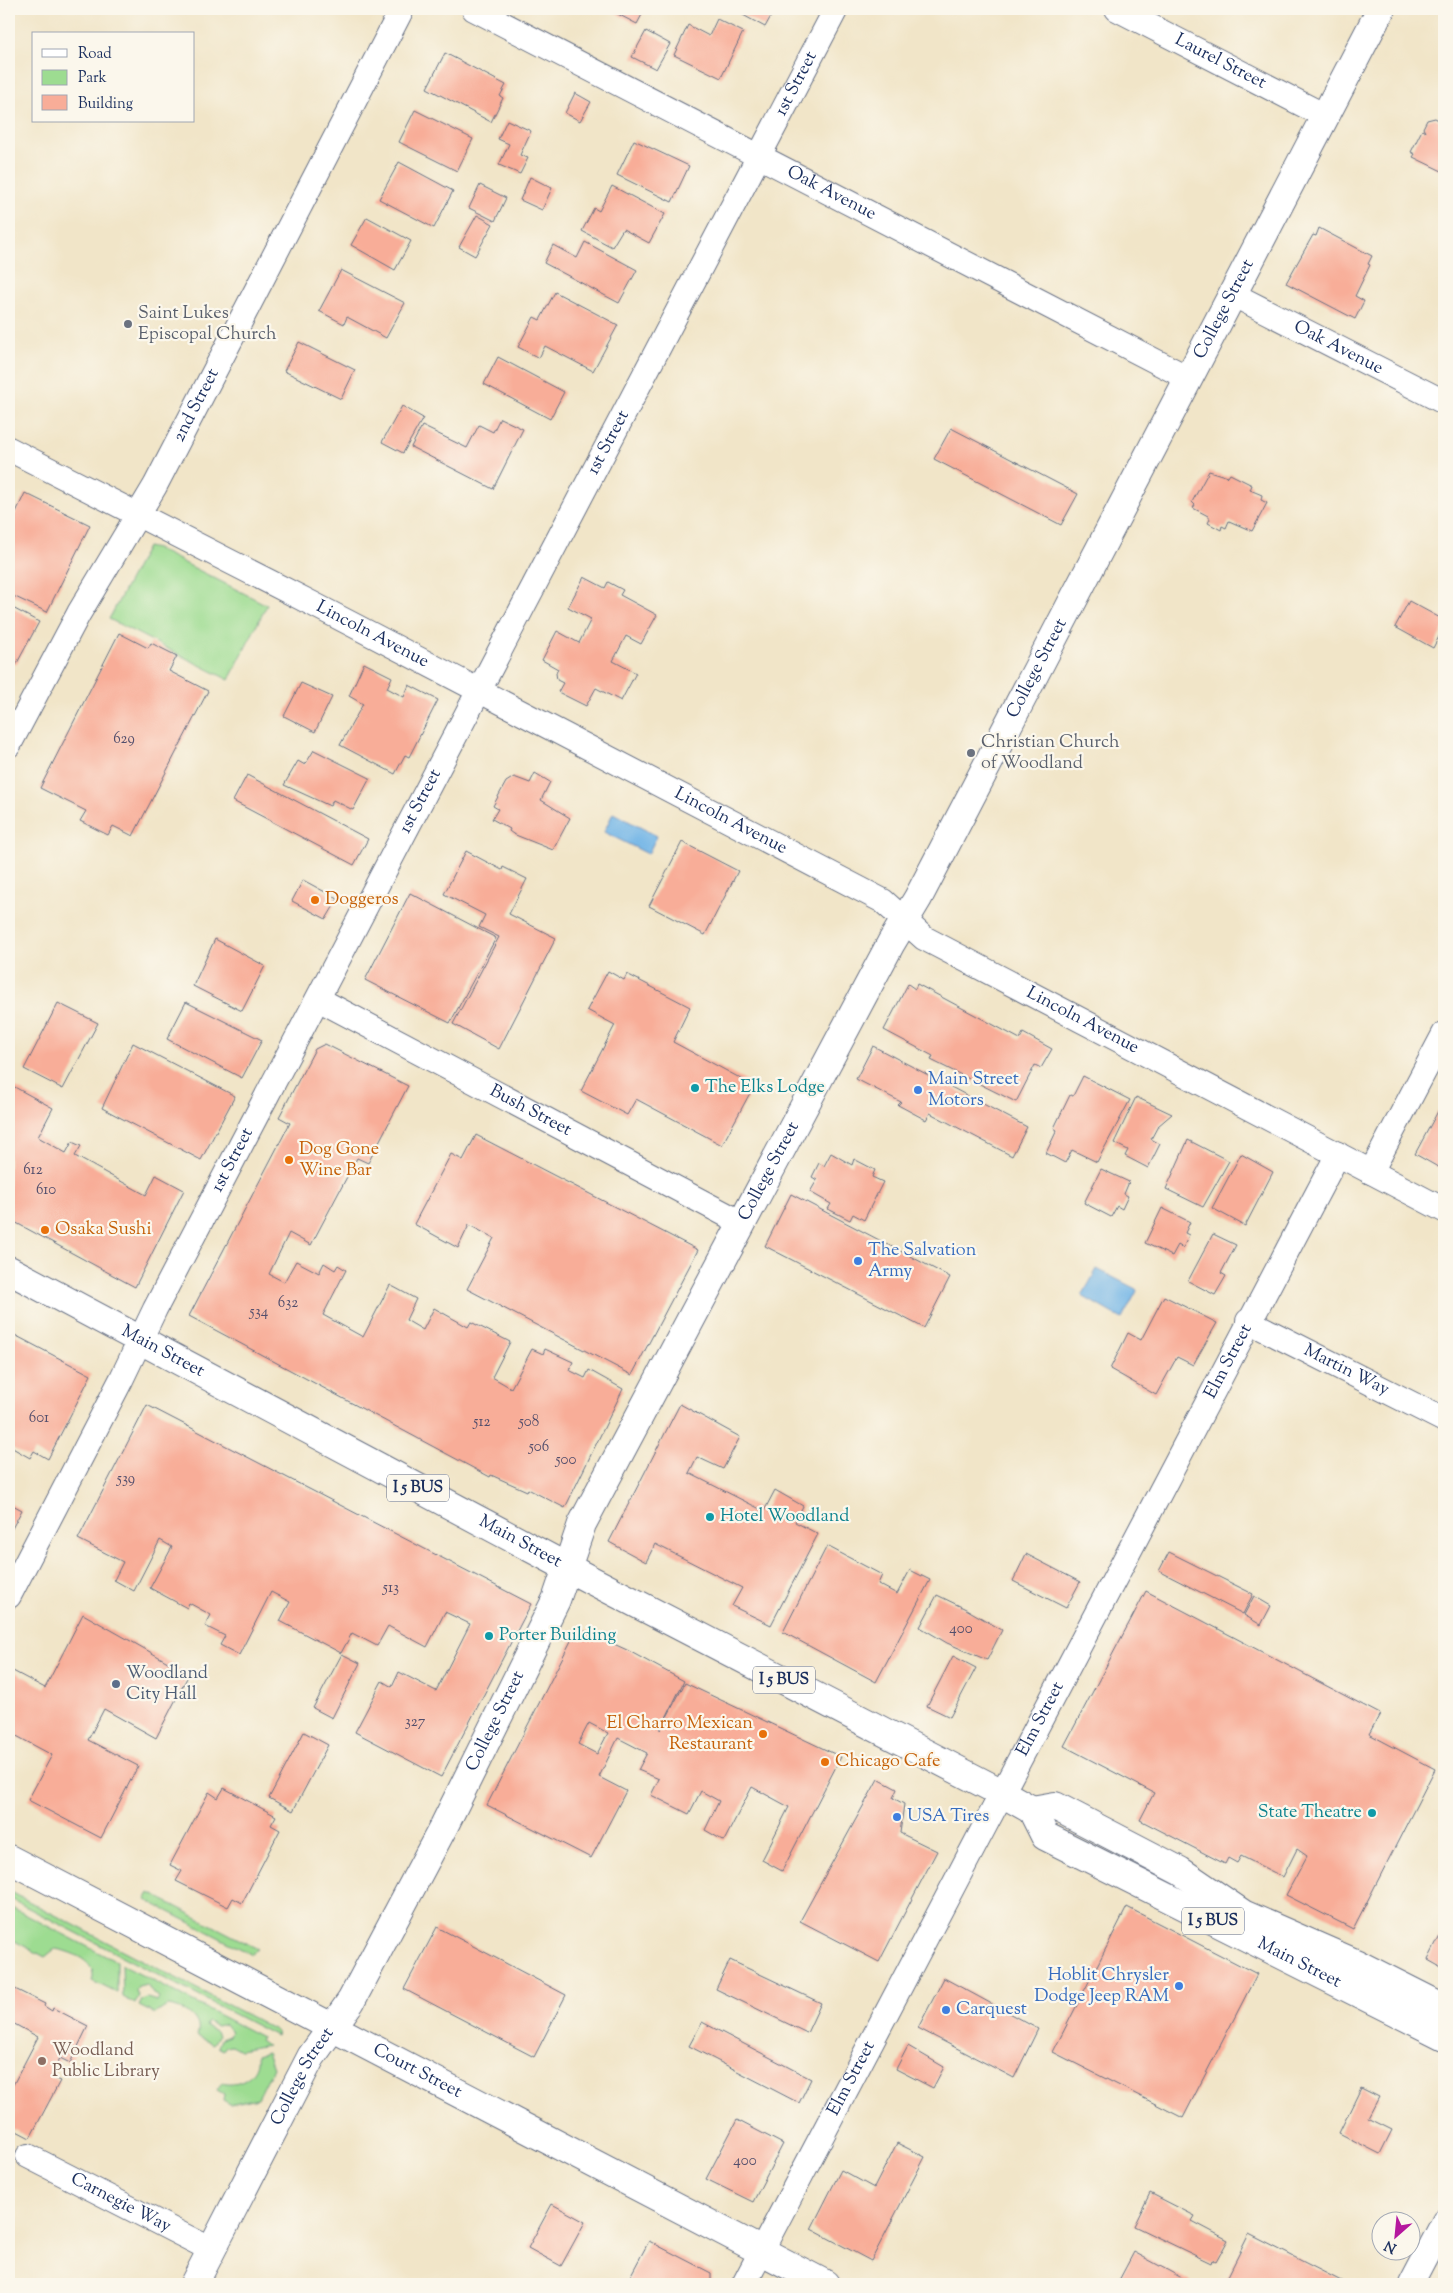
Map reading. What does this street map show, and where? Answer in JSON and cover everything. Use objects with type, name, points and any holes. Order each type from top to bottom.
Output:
[{"type":"street","name":"2nd Street","points":[[9,746],[79,614],[155,486],[402,9]]},
{"type":"street","name":"Oak Avenue","points":[[474,9],[1188,378]]},
{"type":"street","name":"1st Street","points":[[9,1596],[318,999],[836,9]]},
{"type":"street","name":"Laurel Street","points":[[1117,9],[1325,116]]},
{"type":"street","name":"College Street","points":[[194,2284],[311,2057],[351,2001],[444,1826],[556,1600],[577,1534],[742,1223],[918,898],[1381,9]]},
{"type":"street","name":"Oak Avenue","points":[[1232,294],[1444,402]]},
{"type":"street","name":"Lincoln Avenue","points":[[9,449],[883,901],[924,938],[1444,1210]]},
{"type":"street","name":"Bush Street","points":[[318,999],[742,1223]]},
{"type":"street","points":[[1371,1172],[1444,1034]]},
{"type":"street","name":"Elm Street","points":[[744,2284],[1248,1321],[1338,1154]]},
{"type":"street","name":"Main Street","points":[[9,1270],[566,1567],[1002,1793],[1032,1810],[1045,1836],[1444,2036]]},
{"type":"street","name":"Martin Way","points":[[1248,1321],[1444,1420]]},
{"type":"street","name":"Main Street","points":[[1032,1810],[1055,1806],[1180,1872],[1243,1914],[1355,1964],[1444,2008]]},
{"type":"street","name":"Court Street","points":[[9,1859],[825,2284]]},
{"type":"street","name":"Carnegie Way","points":[[28,2156],[212,2250]]},
{"type":"street","points":[[1411,2284],[1444,2221]]},
{"type":"green space","points":[[147,547],[157,549],[267,605],[229,680],[109,619]]},
{"type":"green space","points":[[9,1891],[274,2029],[277,2032],[276,2036],[9,1898]]},
{"type":"green space","points":[[150,1893],[258,1949],[251,1954],[146,1900]]},
{"type":"green space","points":[[9,1906],[117,1962],[117,1993],[92,1981],[93,1974],[91,1968],[75,1955],[55,1949],[45,1957],[9,1938]]},
{"type":"green space","points":[[122,1965],[262,2037],[260,2040],[267,2045],[240,2050],[231,2045],[226,2046],[223,2050],[218,2047],[221,2039],[229,2036],[231,2032],[225,2024],[217,2026],[207,2022],[205,2026],[216,2031],[218,2036],[213,2044],[197,2036],[198,2030],[195,2019],[185,2011],[167,2006],[155,2014],[139,2006],[142,2000],[147,1998],[157,2001],[159,1997],[153,1994],[147,1985],[138,1987],[136,1992],[139,1996],[135,2004],[123,1997]]},
{"type":"green space","points":[[267,2052],[273,2068],[258,2098],[230,2104],[223,2100],[224,2094],[217,2090],[222,2082],[235,2083],[247,2078],[255,2068],[257,2055]]},
{"type":"water","points":[[613,813],[657,836],[648,854],[604,832]]},
{"type":"water","points":[[1097,1269],[1137,1291],[1122,1319],[1082,1296]]},
{"type":"building","points":[[608,9],[645,9],[637,24]]},
{"type":"building","points":[[732,9],[775,9],[765,27]]},
{"type":"building","points":[[717,19],[743,32],[721,78],[674,55],[688,25],[709,36]]},
{"type":"building","points":[[646,31],[670,44],[656,69],[632,57]]},
{"type":"building","points":[[445,53],[506,85],[500,96],[503,98],[491,122],[427,88]]},
{"type":"building","points":[[575,93],[591,102],[580,121],[565,113]]},
{"type":"building","points":[[415,110],[473,139],[457,171],[399,142]]},
{"type":"building","points":[[1435,118],[1444,123],[1444,172],[1413,157],[1415,154],[1411,152],[1422,130],[1425,132],[1423,128],[1427,120]]},
{"type":"building","points":[[507,120],[531,131],[520,155],[528,158],[520,174],[499,165],[509,144],[498,139]]},
{"type":"building","points":[[634,140],[689,166],[672,202],[617,175]]},
{"type":"building","points":[[399,162],[453,191],[434,228],[379,199]]},
{"type":"building","points":[[530,177],[552,188],[542,210],[520,200]]},
{"type":"building","points":[[480,185],[506,198],[495,221],[469,208]]},
{"type":"building","points":[[612,186],[665,214],[649,243],[623,229],[612,247],[582,231],[594,208],[599,211]]},
{"type":"building","points":[[477,215],[493,224],[475,256],[459,247]]},
{"type":"building","points":[[367,217],[411,241],[395,270],[351,245]]},
{"type":"building","points":[[1319,228],[1372,256],[1368,264],[1370,265],[1355,296],[1364,301],[1355,319],[1286,283],[1313,235],[1316,236]]},
{"type":"building","points":[[585,242],[637,270],[619,303],[544,263],[553,245],[577,258]]},
{"type":"building","points":[[341,270],[405,303],[386,338],[347,317],[344,324],[319,311]]},
{"type":"building","points":[[555,292],[618,325],[593,371],[545,346],[539,358],[518,347],[534,317],[540,320]]},
{"type":"building","points":[[299,342],[355,370],[341,399],[284,371]]},
{"type":"building","points":[[498,357],[564,392],[550,419],[484,384]]},
{"type":"building","points":[[402,406],[423,418],[403,453],[382,442]]},
{"type":"building","points":[[500,418],[523,429],[493,489],[411,447],[422,426],[467,448],[479,425],[493,432]]},
{"type":"building","points":[[951,428],[1078,494],[1061,525],[934,459]]},
{"type":"building","points":[[1209,471],[1228,477],[1230,474],[1252,485],[1250,490],[1262,495],[1261,500],[1267,503],[1252,531],[1229,521],[1226,528],[1222,526],[1221,530],[1208,523],[1210,519],[1208,516],[1193,508],[1195,505],[1192,502]]},
{"type":"building","points":[[25,493],[90,525],[47,612],[9,594],[9,527]]},
{"type":"building","points":[[584,577],[605,588],[608,582],[623,590],[620,595],[657,615],[641,644],[626,636],[613,661],[636,673],[621,701],[596,688],[586,706],[558,692],[563,683],[557,680],[556,673],[558,669],[542,660],[557,631],[579,643],[591,619],[568,607]]},
{"type":"building","points":[[1409,601],[1444,620],[1444,627],[1433,648],[1395,627]]},
{"type":"building","points":[[9,606],[39,622],[16,665],[9,661]]},
{"type":"building","points":[[119,633],[148,648],[151,643],[177,656],[169,671],[208,691],[133,836],[113,826],[108,835],[80,821],[86,811],[40,788]]},
{"type":"building","points":[[364,663],[392,677],[387,688],[404,697],[409,685],[438,700],[409,757],[405,755],[395,774],[340,745],[363,704],[349,696]]},
{"type":"building","points":[[301,683],[332,697],[315,732],[284,716]]},
{"type":"building","points":[[314,750],[370,778],[353,810],[333,800],[330,806],[284,785],[298,761],[305,765]]},
{"type":"building","points":[[535,773],[550,782],[541,800],[570,818],[553,850],[513,834],[509,831],[510,829],[492,819],[498,809],[493,806],[506,782],[514,777],[530,783]]},
{"type":"building","points":[[247,775],[368,839],[354,865],[233,801]]},
{"type":"building","points":[[682,842],[738,871],[705,935],[649,906]]},
{"type":"building","points":[[466,851],[502,870],[503,867],[527,879],[509,914],[556,938],[499,1049],[453,1024],[499,937],[479,927],[485,915],[444,894]]},
{"type":"building","name":"Doggeros","points":[[303,880],[338,899],[326,919],[292,901]]},
{"type":"building","points":[[410,893],[496,938],[450,1023],[365,980]]},
{"type":"building","points":[[215,939],[265,966],[242,1011],[193,986]]},
{"type":"building","points":[[608,971],[624,980],[627,974],[690,1007],[673,1042],[751,1084],[747,1092],[750,1093],[722,1145],[636,1099],[627,1115],[581,1091],[615,1025],[587,1010]]},
{"type":"building","points":[[908,984],[915,989],[917,984],[1020,1039],[1023,1033],[1052,1049],[1041,1068],[1035,1065],[1016,1102],[931,1060],[933,1056],[884,1030]]},
{"type":"building","points":[[186,1002],[262,1040],[242,1078],[167,1039]]},
{"type":"building","points":[[58,1003],[98,1023],[63,1089],[24,1069]]},
{"type":"building","points":[[133,1043],[235,1096],[201,1160],[102,1108]]},
{"type":"building","points":[[325,1044],[408,1086],[368,1163],[357,1158],[311,1245],[289,1233],[269,1274],[284,1282],[296,1261],[319,1273],[324,1263],[335,1270],[338,1265],[346,1270],[323,1315],[363,1337],[390,1285],[416,1299],[406,1320],[423,1330],[434,1308],[468,1327],[471,1322],[510,1342],[492,1377],[511,1388],[532,1349],[543,1354],[545,1349],[573,1362],[569,1370],[585,1378],[589,1370],[623,1389],[565,1508],[528,1489],[527,1491],[491,1475],[490,1477],[189,1316],[290,1123],[279,1117],[315,1049]]},
{"type":"building","name":"Main Street Motors","points":[[873,1046],[1027,1127],[1012,1156],[930,1113],[926,1120],[898,1105],[901,1102],[856,1079]]},
{"type":"building","points":[[1083,1076],[1130,1100],[1097,1162],[1072,1150],[1065,1163],[1046,1153],[1057,1130],[1054,1128],[1070,1095],[1073,1096]]},
{"type":"building","points":[[9,1084],[53,1108],[38,1137],[66,1153],[72,1142],[81,1146],[75,1156],[146,1195],[156,1175],[184,1190],[135,1287],[9,1219]]},
{"type":"building","points":[[1136,1097],[1172,1114],[1158,1126],[1151,1139],[1160,1144],[1148,1168],[1125,1156],[1128,1150],[1114,1143]]},
{"type":"building","points":[[1444,1100],[1444,1163],[1441,1162],[1438,1167],[1415,1154]]},
{"type":"building","points":[[476,1135],[698,1250],[632,1375],[467,1289],[494,1238],[469,1225],[458,1248],[414,1224],[451,1154],[463,1160]]},
{"type":"building","points":[[1188,1140],[1229,1161],[1203,1207],[1166,1189]]},
{"type":"building","points":[[831,1153],[852,1165],[854,1159],[875,1170],[872,1177],[883,1182],[864,1220],[853,1214],[850,1220],[828,1209],[831,1204],[810,1192],[817,1180],[812,1177],[819,1163],[824,1166]]},
{"type":"building","points":[[1241,1154],[1273,1172],[1245,1226],[1212,1208]]},
{"type":"building","points":[[1101,1169],[1129,1182],[1124,1194],[1128,1196],[1122,1209],[1117,1206],[1111,1217],[1084,1203]]},
{"type":"building","name":"The Salvation Army","points":[[791,1194],[950,1277],[924,1328],[765,1246]]},
{"type":"building","points":[[1162,1208],[1190,1222],[1185,1233],[1189,1235],[1183,1248],[1178,1245],[1172,1256],[1145,1243]]},
{"type":"building","points":[[1213,1234],[1236,1245],[1221,1273],[1226,1276],[1215,1295],[1188,1281]]},
{"type":"building","points":[[1164,1296],[1217,1323],[1193,1365],[1177,1357],[1156,1395],[1110,1369],[1128,1333],[1141,1340]]},
{"type":"building","points":[[9,1332],[91,1375],[48,1459],[34,1451],[30,1458],[9,1446]]},
{"type":"building","name":"Hotel Woodland","points":[[680,1404],[740,1437],[723,1469],[697,1457],[689,1473],[764,1511],[775,1490],[803,1506],[795,1522],[818,1534],[771,1625],[732,1606],[742,1588],[655,1544],[646,1562],[609,1542]]},
{"type":"building","points":[[147,1405],[531,1604],[441,1777],[355,1732],[382,1681],[392,1687],[399,1672],[436,1691],[470,1624],[445,1612],[427,1647],[388,1626],[377,1646],[352,1633],[341,1653],[280,1621],[290,1602],[271,1592],[239,1655],[220,1645],[225,1636],[205,1626],[211,1615],[189,1603],[187,1608],[150,1588],[172,1547],[160,1540],[134,1591],[114,1580],[123,1562],[78,1539]]},
{"type":"building","points":[[9,1503],[22,1510],[9,1534]]},
{"type":"building","points":[[827,1546],[882,1575],[878,1584],[897,1594],[910,1570],[930,1580],[876,1682],[783,1632]]},
{"type":"building","points":[[1169,1552],[1253,1594],[1243,1614],[1159,1571]]},
{"type":"building","points":[[1026,1554],[1080,1582],[1066,1608],[1013,1581]]},
{"type":"building","points":[[1146,1591],[1380,1714],[1369,1734],[1435,1769],[1353,1929],[1286,1895],[1307,1856],[1297,1849],[1283,1877],[1241,1856],[1237,1863],[1228,1858],[1225,1864],[1140,1820],[1154,1793],[1064,1746]]},
{"type":"building","points":[[937,1595],[1002,1630],[987,1660],[947,1643],[920,1627]]},
{"type":"building","points":[[1254,1596],[1271,1606],[1261,1625],[1244,1615]]},
{"type":"building","name":"Woodland City Hall","points":[[83,1614],[189,1674],[156,1738],[104,1709],[88,1740],[138,1766],[101,1838],[28,1800],[52,1755],[9,1732],[9,1680],[13,1671],[45,1688]]},
{"type":"building","points":[[581,1629],[627,1650],[684,1681],[660,1730],[685,1683],[841,1757],[782,1871],[762,1860],[789,1807],[752,1787],[724,1841],[705,1830],[719,1801],[701,1791],[689,1814],[651,1795],[659,1779],[638,1770],[647,1753],[618,1738],[599,1777],[626,1791],[591,1858],[487,1805],[575,1633]],"holes":[[[589,1723],[608,1733],[597,1754],[578,1744]]]},
{"type":"building","points":[[342,1654],[360,1663],[332,1718],[313,1708]]},
{"type":"building","points":[[953,1656],[976,1668],[950,1717],[927,1706]]},
{"type":"building","points":[[304,1732],[328,1745],[293,1811],[269,1798]]},
{"type":"building","points":[[878,1779],[897,1789],[893,1798],[904,1804],[900,1833],[937,1851],[879,1962],[800,1921]]},
{"type":"building","points":[[224,1788],[276,1816],[271,1825],[280,1830],[242,1903],[233,1898],[228,1907],[176,1881],[182,1871],[170,1865],[209,1792],[218,1798]]},
{"type":"building","points":[[1127,1907],[1257,1974],[1183,2118],[1053,2052]]},
{"type":"building","points":[[437,1927],[566,1995],[534,2057],[404,1989]]},
{"type":"building","points":[[1444,1928],[1444,1969],[1428,1960]]},
{"type":"building","points":[[730,1960],[821,2003],[807,2033],[716,1989]]},
{"type":"building","points":[[944,1978],[1038,2029],[1014,2078],[918,2028]]},
{"type":"building","name":"Woodland Public Library","points":[[9,1986],[45,2004],[44,2006],[52,2011],[53,2008],[88,2026],[70,2063],[60,2058],[51,2077],[60,2081],[30,2138],[9,2127],[9,2082],[13,2085],[38,2037],[9,2021]]},
{"type":"building","points":[[702,2022],[811,2079],[799,2103],[689,2046]]},
{"type":"building","points":[[908,2046],[944,2067],[933,2088],[896,2069]]},
{"type":"building","points":[[1361,2088],[1379,2097],[1368,2118],[1392,2130],[1380,2154],[1339,2133]]},
{"type":"building","points":[[737,2120],[783,2144],[753,2202],[706,2179]]},
{"type":"building","points":[[897,2143],[925,2157],[871,2261],[811,2229],[841,2170],[874,2188]]},
{"type":"building","points":[[1150,2193],[1195,2216],[1192,2221],[1228,2240],[1216,2262],[1212,2260],[1211,2263],[1134,2226]]},
{"type":"building","points":[[552,2204],[585,2222],[561,2266],[528,2248]]},
{"type":"building","points":[[1249,2234],[1347,2284],[1224,2284]]},
{"type":"building","points":[[649,2241],[711,2273],[711,2284],[626,2284]]},
{"type":"building","points":[[1134,2252],[1193,2284],[1117,2284]]},
{"type":"place","name":"Saint Lukes Episcopal Church","points":[[128,324]]},
{"type":"place","name":"Christian Church of Woodland","points":[[971,753]]},
{"type":"place","name":"Doggeros","points":[[315,900]]},
{"type":"place","name":"The Elks Lodge","points":[[695,1088]]},
{"type":"place","name":"Main Street Motors","points":[[918,1090]]},
{"type":"place","name":"Dog Gone Wine Bar","points":[[289,1160]]},
{"type":"place","name":"Osaka Sushi","points":[[45,1230]]},
{"type":"place","name":"The Salvation Army","points":[[858,1261]]},
{"type":"place","name":"Hotel Woodland","points":[[710,1517]]},
{"type":"place","name":"Porter Building","points":[[489,1636]]},
{"type":"place","name":"Woodland City Hall","points":[[116,1684]]},
{"type":"place","name":"El Charro Mexican Restaurant","points":[[763,1734]]},
{"type":"place","name":"Chicago Cafe","points":[[825,1762]]},
{"type":"place","name":"State Theatre","points":[[1372,1813]]},
{"type":"place","name":"USA Tires","points":[[897,1817]]},
{"type":"place","name":"Hoblit Chrysler Dodge Jeep RAM","points":[[1179,1986]]},
{"type":"place","name":"Carquest","points":[[946,2010]]},
{"type":"place","name":"Woodland Public Library","points":[[42,2061]]}]
